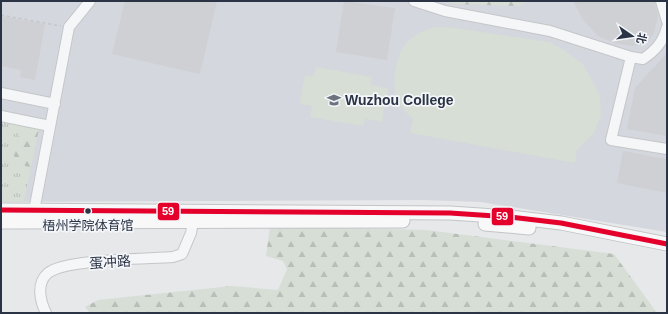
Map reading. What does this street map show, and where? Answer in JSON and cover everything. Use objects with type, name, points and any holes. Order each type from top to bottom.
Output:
[{"type":"main road","points":[[1,210],[450,213],[510,217],[561,224],[667,244]]},
{"type":"main road","points":[[1,222],[456,222],[568,233],[667,252]]},
{"type":"lane","points":[[34,211],[69,27],[90,1]]},
{"type":"lane","points":[[414,1],[445,11],[550,31],[631,57],[643,59],[656,50],[664,39],[667,27]]},
{"type":"lane","points":[[663,5],[667,21]]},
{"type":"lane","points":[[631,57],[611,140],[667,149]]},
{"type":"lane","points":[[1,93],[55,104]]},
{"type":"lane","points":[[1,116],[50,126]]},
{"type":"lane","name":"蛋冲路","points":[[46,313],[42,304],[40,293],[42,282],[48,274],[68,264],[173,257],[182,254],[191,233],[193,222]]},
{"type":"path","points":[[1,15],[69,27]]},
{"type":"shaded area","name":"Wuzhou College","points":[[1,1],[667,1],[667,232],[481,202],[425,200],[1,202]]},
{"type":"green space","points":[[444,1],[529,1],[519,6],[452,4]]},
{"type":"green space","points":[[436,27],[448,27],[549,42],[583,64],[600,95],[601,115],[594,133],[577,150],[575,163],[410,133],[413,119],[398,103],[396,98],[394,83],[396,66],[401,51],[407,42],[418,34]]},
{"type":"green space","points":[[316,67],[372,77],[371,85],[388,88],[382,122],[365,119],[363,126],[310,117],[312,106],[300,104],[305,75],[314,76]]},
{"type":"green space","points":[[1,121],[21,125],[13,163],[31,167],[24,201],[1,202]]},
{"type":"green space","points":[[21,125],[39,129],[31,167],[13,163]]},
{"type":"green space","points":[[270,226],[426,230],[614,254],[657,313],[90,313],[85,307],[98,300],[232,286],[278,290],[287,269],[283,261],[266,256]]},
{"type":"building","points":[[125,1],[217,1],[200,74],[112,54]]},
{"type":"building","points":[[344,1],[395,8],[387,60],[336,52]]},
{"type":"building","points":[[573,1],[654,1],[658,15],[654,33],[646,44],[631,46],[614,43],[598,36],[583,20]]},
{"type":"building","points":[[1,16],[45,24],[35,80],[20,77],[21,70],[1,66]]},
{"type":"building","points":[[667,53],[667,136],[627,129],[635,88]]},
{"type":"building","points":[[623,151],[667,159],[667,193],[617,183]]},
{"type":"transit line","name":"59","points":[[1,210],[450,213],[510,217],[561,223],[667,244]]},
{"type":"place","name":"Wuzhou College","points":[[334,100]]},
{"type":"place","name":"梧州学院体育馆","points":[[88,211]]}]
